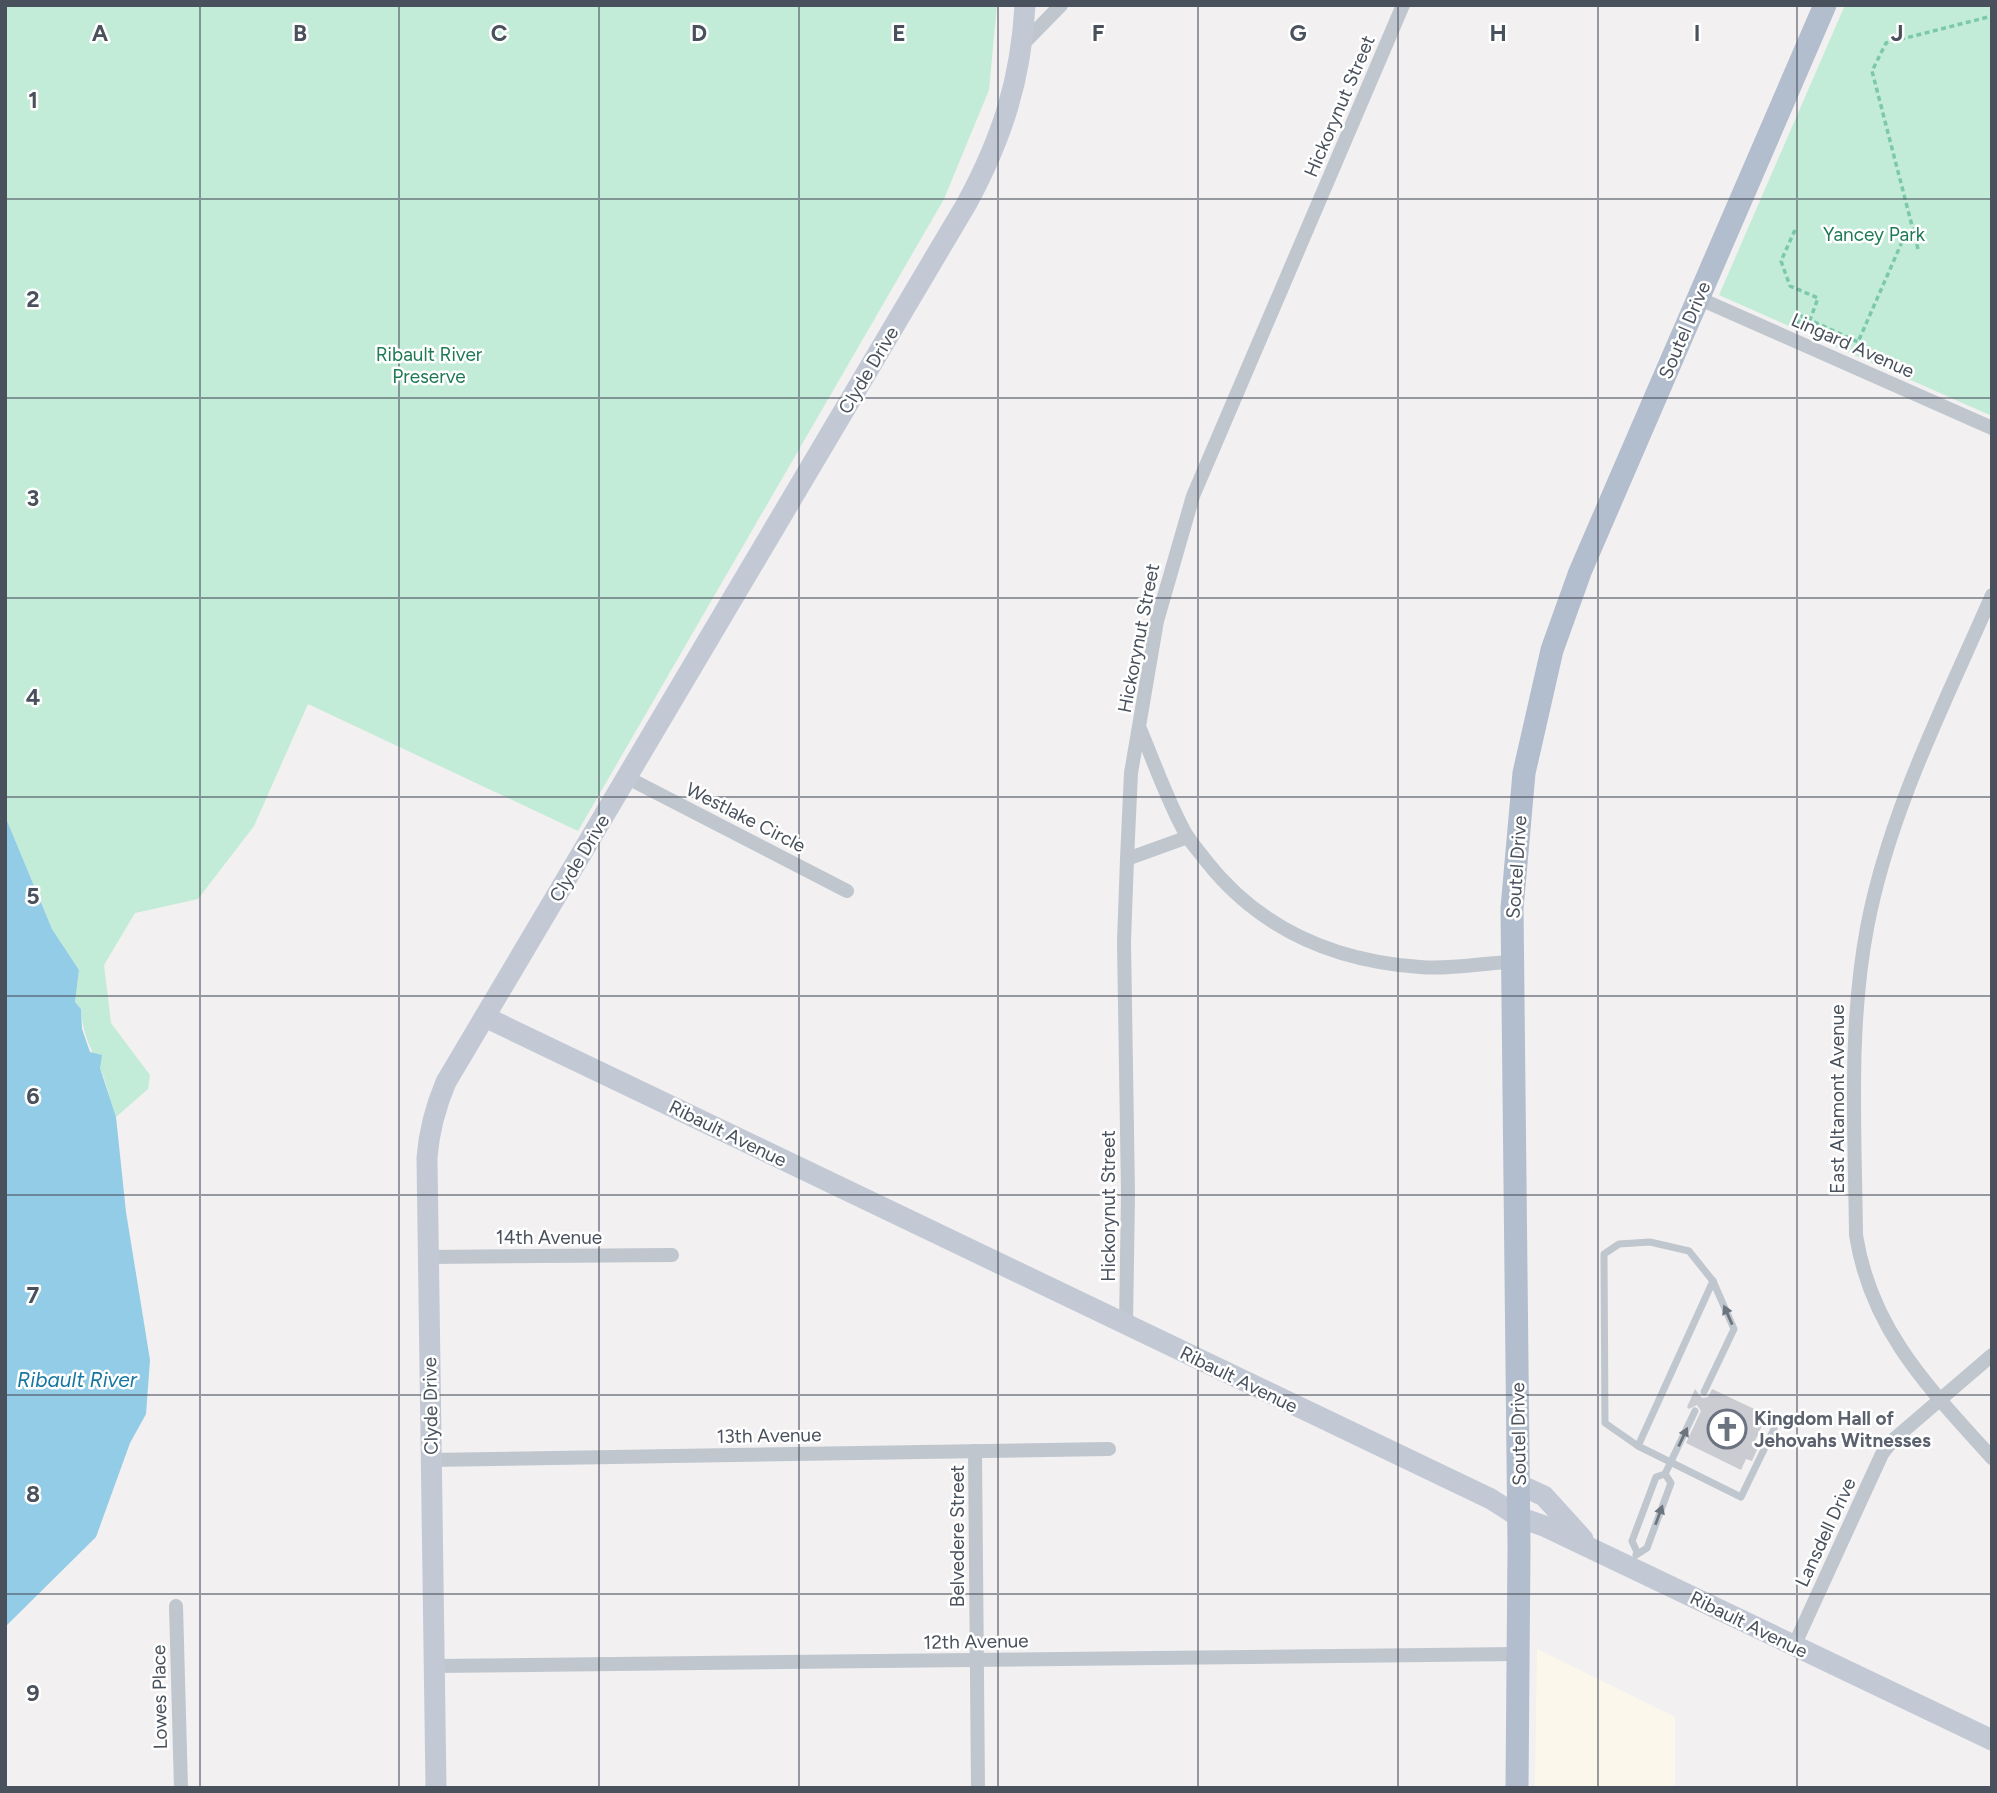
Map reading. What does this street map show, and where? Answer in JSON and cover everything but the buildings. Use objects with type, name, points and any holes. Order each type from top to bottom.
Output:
[{"type":"main road","name":"Soutel Drive","points":[[1517,1788],[1520,1654],[1511,962],[1514,871],[1524,773],[1552,650],[1580,572],[1825,5]]},
{"type":"street","name":"Clyde Drive","points":[[436,1788],[426,1158],[435,1108],[446,1082],[974,191],[993,151],[1017,80],[1023,44],[1025,5]]},
{"type":"street","points":[[1023,44],[1061,5]]},
{"type":"street","name":"Hickorynut Street","points":[[1126,1324],[1128,1194],[1124,942],[1127,859],[1131,773],[1157,621],[1193,496],[1403,5]]},
{"type":"street","name":"Lingard Avenue","points":[[1698,298],[1992,428]]},
{"type":"street","name":"East Altamont Avenue","points":[[1992,595],[1903,800],[1881,868],[1863,951],[1853,1045],[1856,1236],[1861,1263],[1884,1323],[1905,1356],[1992,1458]]},
{"type":"street","points":[[1140,727],[1188,837],[1224,883],[1256,912],[1291,934],[1337,953],[1380,963],[1424,968],[1511,962]]},
{"type":"street","name":"Westlake Circle","points":[[626,777],[847,891]]},
{"type":"street","points":[[1127,859],[1188,837]]},
{"type":"street","name":"Ribault Avenue","points":[[485,1017],[1491,1499],[1519,1517],[1592,1549],[1634,1560],[1794,1646],[1992,1740]]},
{"type":"street","name":"14th Avenue","points":[[427,1257],[672,1255]]},
{"type":"street","name":"Lansdell Drive","points":[[1794,1646],[1882,1454],[1893,1440],[1992,1355]]},
{"type":"street","name":"13th Avenue","points":[[430,1460],[1109,1449]]},
{"type":"street","name":"Belvedere Street","points":[[975,1451],[978,1788]]},
{"type":"street","points":[[1518,1484],[1544,1496],[1592,1549]]},
{"type":"street","name":"Lowes Place","points":[[176,1606],[181,1788]]},
{"type":"street","name":"12th Avenue","points":[[434,1666],[1520,1654]]},
{"type":"lane","points":[[1704,1392],[1734,1329],[1713,1281],[1689,1251],[1650,1242],[1619,1244],[1604,1254],[1605,1423],[1637,1446],[1741,1497],[1774,1429]]},
{"type":"lane","points":[[1637,1446],[1713,1281]]},
{"type":"lane","points":[[1634,1560],[1632,1541],[1656,1477],[1665,1474],[1695,1411]]},
{"type":"lane","points":[[1634,1560],[1647,1548],[1671,1483],[1665,1474]]},
{"type":"path","points":[[1918,249],[1872,71],[1886,43],[1992,16]]},
{"type":"path","points":[[1795,230],[1781,261],[1790,286],[1818,299],[1810,320],[1858,342],[1902,242],[1915,239]]},
{"type":"shaded area","points":[[1537,1649],[1675,1717],[1675,1788],[1535,1788]]},
{"type":"green space","name":"Ribault River Preserve","points":[[5,5],[997,5],[989,90],[944,199],[578,831],[308,704],[254,826],[198,899],[135,913],[104,965],[111,1023],[150,1075],[148,1089],[116,1117],[87,1040],[81,1009],[75,1002],[79,970],[52,929],[5,816]]},
{"type":"green space","name":"Yancey Park","points":[[1845,5],[1992,5],[1992,416],[1719,295]]},
{"type":"water","name":"Ribault River","points":[[5,816],[52,929],[79,970],[75,1002],[81,1009],[82,1029],[90,1052],[102,1055],[100,1068],[116,1117],[126,1212],[150,1360],[146,1414],[130,1443],[96,1537],[5,1627]]},
{"type":"place","name":"Kingdom Hall of Jehovahs Witnesses","points":[[1727,1429]]}]
